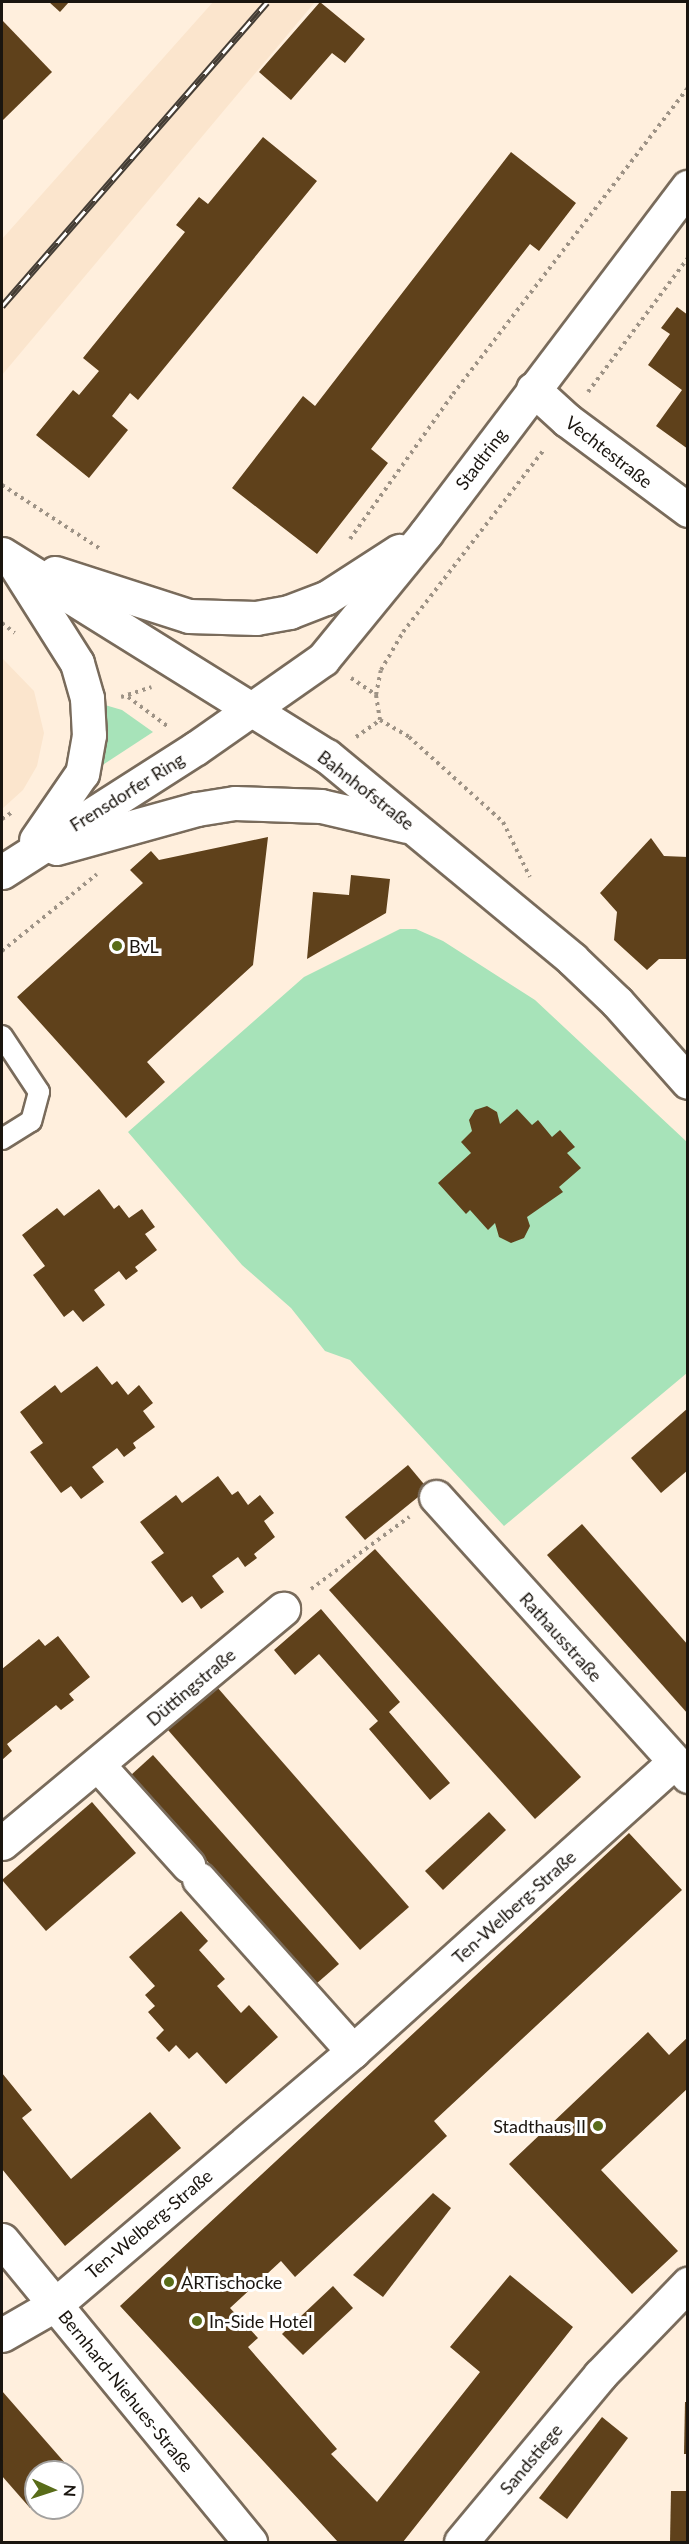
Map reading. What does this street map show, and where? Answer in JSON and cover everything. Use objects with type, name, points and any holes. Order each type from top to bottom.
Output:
[{"type":"street","name":"Stadtring","points":[[252,710],[322,659],[426,533],[687,188]]},
{"type":"street","name":"Vechtestraße","points":[[533,389],[567,420],[687,510]]},
{"type":"street","points":[[6,556],[189,616],[256,618],[289,612],[326,598],[426,533]]},
{"type":"street","points":[[6,556],[76,663],[87,698],[89,735],[82,773],[12,865]]},
{"type":"street","name":"Bahnhofstraße","points":[[6,556],[327,756],[572,959],[616,1002],[687,1082]]},
{"type":"street","name":"Frensdorfer Ring","points":[[12,865],[252,710]]},
{"type":"street","points":[[12,865],[197,809],[235,804],[321,806],[415,828]]},
{"type":"street","name":"Rathausstraße","points":[[436,1497],[681,1769]]},
{"type":"street","name":"Düttingstraße","points":[[2,1843],[283,1609]]},
{"type":"street","points":[[98,1765],[352,2051]]},
{"type":"street","name":"Ten-Welberg-Straße","points":[[2,2335],[56,2304],[681,1769]]},
{"type":"street","name":"Bernhard-Niehues-Straße","points":[[2,2240],[250,2542]]},
{"type":"street","name":"Sandstiege","points":[[461,2542],[600,2375],[687,2284]]},
{"type":"lane","points":[[2,1036],[39,1092],[31,1121],[2,1139]]},
{"type":"path","points":[[349,541],[453,394],[687,88]]},
{"type":"path","points":[[376,695],[381,670],[403,632],[567,420],[687,258]]},
{"type":"path","points":[[2,485],[109,554]]},
{"type":"path","points":[[380,720],[409,737],[503,822],[535,885]]},
{"type":"path","points":[[283,1609],[436,1497]]},
{"type":"shaded area","points":[[213,2],[315,2],[2,375],[2,239]]},
{"type":"shaded area","points":[[2,658],[34,691],[44,733],[37,766],[23,790],[2,809]]},
{"type":"green space","points":[[105,705],[122,710],[153,732],[98,768]]},
{"type":"green space","points":[[400,929],[416,929],[443,941],[535,1000],[687,1142],[687,1373],[504,1526],[350,1360],[325,1351],[291,1308],[242,1265],[128,1132],[304,977]]},
{"type":"building","points":[[49,2],[69,2],[60,12]]},
{"type":"building","points":[[320,2],[365,39],[345,63],[332,53],[291,100],[259,72]]},
{"type":"building","points":[[2,20],[52,72],[2,121]]},
{"type":"building","points":[[263,137],[317,181],[138,400],[130,393],[112,416],[128,430],[89,478],[36,435],[73,390],[79,395],[99,371],[83,358],[185,232],[176,225],[199,197],[208,204]]},
{"type":"building","points":[[511,152],[576,203],[539,251],[530,244],[371,449],[388,463],[317,554],[232,488],[303,396],[315,406]]},
{"type":"building","points":[[677,307],[688,315],[688,449],[656,426],[682,390],[648,365],[670,334],[661,328]]},
{"type":"building","points":[[268,837],[253,965],[147,1062],[165,1082],[126,1118],[17,997],[143,883],[130,870],[151,851],[159,860]]},
{"type":"building","points":[[651,838],[664,856],[688,857],[688,959],[659,959],[647,970],[614,940],[617,912],[600,893]]},
{"type":"building","points":[[351,875],[390,879],[386,913],[307,959],[313,892],[349,895]]},
{"type":"building","points":[[487,1106],[497,1112],[500,1124],[517,1109],[532,1125],[538,1120],[552,1137],[560,1130],[575,1147],[567,1153],[581,1168],[559,1187],[563,1192],[527,1217],[530,1226],[524,1238],[511,1243],[499,1237],[495,1223],[488,1230],[470,1210],[466,1214],[438,1183],[471,1153],[461,1142],[472,1131],[469,1120],[475,1110]]},
{"type":"building","points":[[99,1189],[114,1209],[119,1205],[129,1218],[142,1209],[155,1227],[145,1234],[157,1250],[135,1267],[138,1271],[126,1280],[119,1271],[94,1290],[105,1305],[83,1322],[73,1310],[64,1317],[33,1275],[45,1266],[22,1235],[57,1208],[64,1216]]},
{"type":"building","points":[[97,1366],[112,1385],[117,1381],[128,1395],[139,1385],[153,1403],[143,1411],[155,1427],[133,1443],[136,1448],[124,1457],[117,1448],[92,1467],[104,1482],[81,1499],[71,1486],[61,1493],[30,1452],[43,1443],[20,1412],[55,1385],[61,1393]]},
{"type":"building","points":[[688,1408],[688,1470],[661,1493],[631,1458]]},
{"type":"building","points":[[408,1465],[428,1489],[365,1540],[345,1517]]},
{"type":"building","points":[[218,1476],[232,1495],[238,1491],[248,1505],[260,1495],[274,1513],[264,1521],[275,1537],[254,1554],[257,1558],[245,1567],[238,1557],[212,1576],[224,1592],[201,1609],[192,1596],[182,1603],[151,1562],[164,1553],[140,1522],[176,1495],[182,1503]]},
{"type":"building","points":[[582,1524],[688,1645],[688,1714],[547,1555]]},
{"type":"building","points":[[375,1549],[581,1777],[535,1819],[329,1590]]},
{"type":"building","points":[[321,1609],[400,1702],[389,1712],[450,1783],[430,1800],[369,1729],[378,1721],[319,1654],[295,1675],[274,1650]]},
{"type":"building","points":[[58,1636],[90,1677],[69,1694],[74,1700],[61,1710],[56,1705],[7,1744],[12,1751],[2,1760],[2,1669],[39,1639],[45,1646]]},
{"type":"building","points":[[217,1687],[409,1907],[360,1950],[168,1730]]},
{"type":"building","points":[[153,1755],[339,1964],[316,1984],[131,1775]]},
{"type":"building","points":[[92,1802],[136,1853],[46,1931],[2,1880]]},
{"type":"building","points":[[489,1812],[506,1830],[443,1890],[425,1871]]},
{"type":"building","points":[[629,1833],[682,1890],[434,2121],[447,2136],[295,2277],[281,2261],[230,2308],[258,2338],[248,2347],[337,2449],[331,2454],[377,2502],[480,2372],[450,2347],[510,2275],[573,2327],[403,2542],[338,2542],[120,2306]]},
{"type":"building","points":[[181,1911],[208,1941],[199,1950],[225,1979],[217,1986],[241,2013],[249,2005],[278,2037],[226,2084],[197,2052],[189,2059],[176,2045],[169,2052],[156,2038],[164,2030],[148,2012],[155,2006],[145,1995],[155,1986],[129,1957]]},
{"type":"building","name":"Stadthaus II","points":[[648,2032],[669,2055],[688,2037],[688,2088],[601,2170],[678,2251],[632,2294],[509,2164]]},
{"type":"building","points":[[2,2073],[32,2110],[22,2118],[71,2179],[150,2112],[181,2148],[65,2246],[2,2169]]},
{"type":"building","points":[[433,2193],[451,2208],[383,2297],[353,2275]]},
{"type":"building","points":[[333,2286],[353,2308],[303,2355],[282,2334]]},
{"type":"building","points":[[2,2391],[62,2460],[24,2460],[24,2501],[2,2476]]},
{"type":"building","points":[[685,2402],[688,2402],[688,2454],[684,2454]]},
{"type":"building","points":[[602,2417],[628,2438],[567,2519],[539,2498]]},
{"type":"building","points":[[671,2491],[688,2491],[688,2542],[670,2542]]},
{"type":"railway","points":[[2,306],[267,2]]},
{"type":"place","name":"BvL","points":[[117,946]]},
{"type":"place","name":"Stadthaus II","points":[[598,2126]]},
{"type":"place","name":"ARTischocke","points":[[169,2282]]},
{"type":"place","name":"In-Side Hotel","points":[[197,2321]]}]
